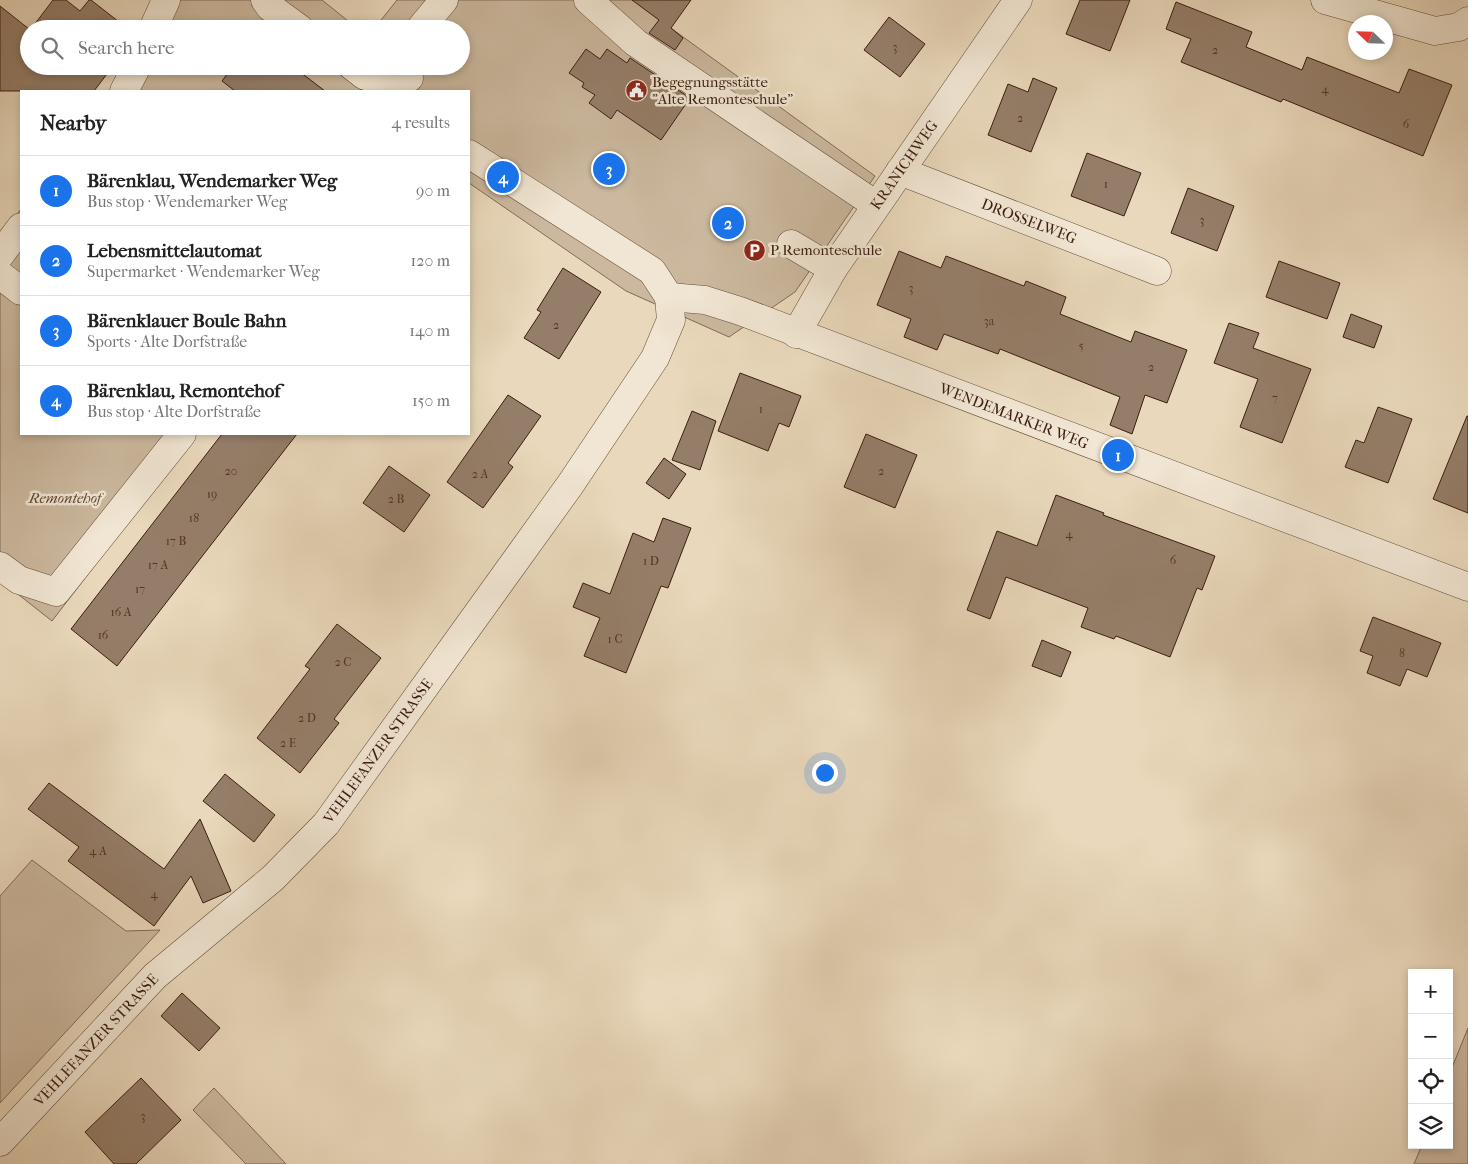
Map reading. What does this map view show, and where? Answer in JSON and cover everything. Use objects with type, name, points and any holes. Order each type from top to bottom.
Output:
[{"type":"street","points":[[157,20],[166,0]]},
{"type":"street","points":[[264,0],[288,20]]},
{"type":"street","points":[[427,20],[444,0]]},
{"type":"street","points":[[588,0],[636,43],[876,205]]},
{"type":"street","name":"KRANICHWEG","points":[[796,334],[833,269],[1018,0]]},
{"type":"street","points":[[1325,0],[1435,31],[1459,27],[1468,22]]},
{"type":"street","points":[[125,90],[132,75]]},
{"type":"street","points":[[364,75],[410,78]]},
{"type":"street","points":[[470,155],[652,271],[670,297]]},
{"type":"street","name":"DROSSELWEG","points":[[900,170],[1157,272]]},
{"type":"street","points":[[0,255],[20,228]]},
{"type":"street","points":[[791,244],[833,269]]},
{"type":"street","points":[[0,274],[20,290]]},
{"type":"street","name":"WENDEMARKER WEG","points":[[670,297],[705,300],[740,311],[796,334],[1468,587]]},
{"type":"street","name":"VEHLEFANZER STRASSE","points":[[0,1142],[155,976],[273,878],[326,824],[570,485],[655,358],[671,320],[670,297]]},
{"type":"street","points":[[0,566],[19,580],[56,592],[181,435]]},
{"type":"green space","points":[[180,0],[322,0],[347,20],[165,20]]},
{"type":"green space","points":[[397,0],[642,0],[639,5],[875,176],[795,292],[729,337],[626,291],[470,184],[470,90],[112,90],[123,75],[470,75],[470,20],[381,20]]},
{"type":"green space","name":"Remontehof","points":[[20,210],[20,435],[195,435],[52,621],[0,580],[0,237]]},
{"type":"green space","points":[[32,860],[126,931],[160,930],[0,1103],[0,896]]},
{"type":"green space","points":[[1468,1028],[1468,1164],[1414,1164],[1420,1149],[1453,1149],[1453,1065]]},
{"type":"green space","points":[[214,1088],[286,1164],[246,1164],[193,1110]]},
{"type":"building","points":[[53,0],[66,0],[80,11],[91,0],[117,20],[38,20]]},
{"type":"building","points":[[632,0],[691,0],[671,28],[683,38],[675,50],[649,33],[659,20]]},
{"type":"building","points":[[1080,0],[1130,0],[1110,51],[1066,34]]},
{"type":"building","points":[[1176,2],[1252,32],[1246,47],[1302,70],[1307,57],[1399,93],[1409,69],[1452,85],[1423,156],[1283,99],[1281,102],[1181,62],[1191,39],[1166,29]]},
{"type":"building","points":[[0,6],[20,22],[20,75],[106,75],[95,90],[0,91]]},
{"type":"building","points":[[889,17],[925,44],[900,77],[864,50]]},
{"type":"building","name":"Begegnungsstätte \"Alte Remonteschule\"","points":[[586,49],[600,59],[607,49],[627,63],[630,58],[690,98],[661,140],[617,110],[611,119],[589,103],[595,95],[582,87],[584,83],[569,73]]},
{"type":"building","points":[[226,75],[304,75],[324,90],[234,90],[222,81]]},
{"type":"building","points":[[1033,78],[1057,88],[1031,152],[988,135],[1008,84],[1028,92]]},
{"type":"building","points":[[1087,153],[1141,173],[1124,216],[1071,196]]},
{"type":"building","points":[[1188,188],[1234,206],[1217,251],[1171,233]]},
{"type":"building","points":[[899,251],[941,268],[946,256],[1024,286],[1026,281],[1066,297],[1060,314],[1131,342],[1135,331],[1187,350],[1167,403],[1145,395],[1132,434],[1110,425],[1120,397],[1000,349],[998,354],[944,334],[937,350],[904,337],[911,319],[877,305]]},
{"type":"building","points":[[1279,261],[1340,283],[1327,319],[1266,297]]},
{"type":"building","points":[[563,268],[601,292],[559,359],[524,338],[541,312],[537,310]]},
{"type":"building","points":[[1351,314],[1382,326],[1374,348],[1343,337]]},
{"type":"building","points":[[1229,323],[1259,333],[1253,348],[1311,369],[1282,443],[1240,427],[1258,379],[1214,363]]},
{"type":"building","points":[[740,373],[801,396],[789,427],[779,423],[768,451],[718,431]]},
{"type":"building","points":[[508,395],[541,416],[508,463],[513,467],[483,508],[447,482]]},
{"type":"building","points":[[1378,407],[1412,419],[1388,483],[1345,467],[1356,440],[1364,443]]},
{"type":"building","points":[[692,411],[716,421],[700,470],[672,460]]},
{"type":"building","points":[[1468,416],[1468,513],[1433,499]]},
{"type":"building","points":[[866,434],[917,455],[895,508],[844,487]]},
{"type":"building","points":[[221,435],[296,435],[117,666],[71,629]]},
{"type":"building","points":[[664,458],[686,474],[669,499],[646,483]]},
{"type":"building","points":[[389,466],[430,495],[404,532],[363,503]]},
{"type":"building","points":[[1056,495],[1104,513],[1103,515],[1215,556],[1202,590],[1197,588],[1170,657],[1116,636],[1114,639],[1081,627],[1088,608],[1006,577],[990,619],[967,610],[997,531],[1037,546]]},
{"type":"building","points":[[663,518],[691,528],[668,588],[661,586],[626,673],[584,656],[600,618],[573,607],[583,583],[610,594],[633,533],[654,542]]},
{"type":"building","points":[[1373,617],[1441,643],[1427,677],[1407,669],[1400,686],[1367,673],[1373,656],[1360,651]]},
{"type":"building","points":[[337,624],[381,658],[334,719],[339,723],[300,773],[257,738],[310,669],[305,666]]},
{"type":"building","points":[[1042,640],[1071,652],[1061,677],[1032,666]]},
{"type":"building","points":[[225,774],[275,815],[254,842],[203,801]]},
{"type":"building","points":[[49,783],[164,869],[200,819],[231,891],[203,903],[191,876],[154,926],[68,861],[79,847],[28,809]]},
{"type":"building","points":[[182,993],[220,1028],[199,1051],[161,1016]]},
{"type":"building","points":[[141,1078],[181,1120],[136,1164],[114,1164],[85,1132]]},
{"type":"place","name":"Begegnungsstätte \"Alte Remonteschule\"","points":[[636,91]]},
{"type":"place","name":"Bärenklauer Boule Bahn","points":[[609,169]]},
{"type":"place","name":"Bärenklau, Remontehof","points":[[503,177]]},
{"type":"place","name":"Lebensmittelautomat","points":[[728,223]]},
{"type":"place","name":"P Remonteschule","points":[[754,250]]},
{"type":"place","name":"Bärenklau, Wendemarker Weg","points":[[1118,455]]}]
